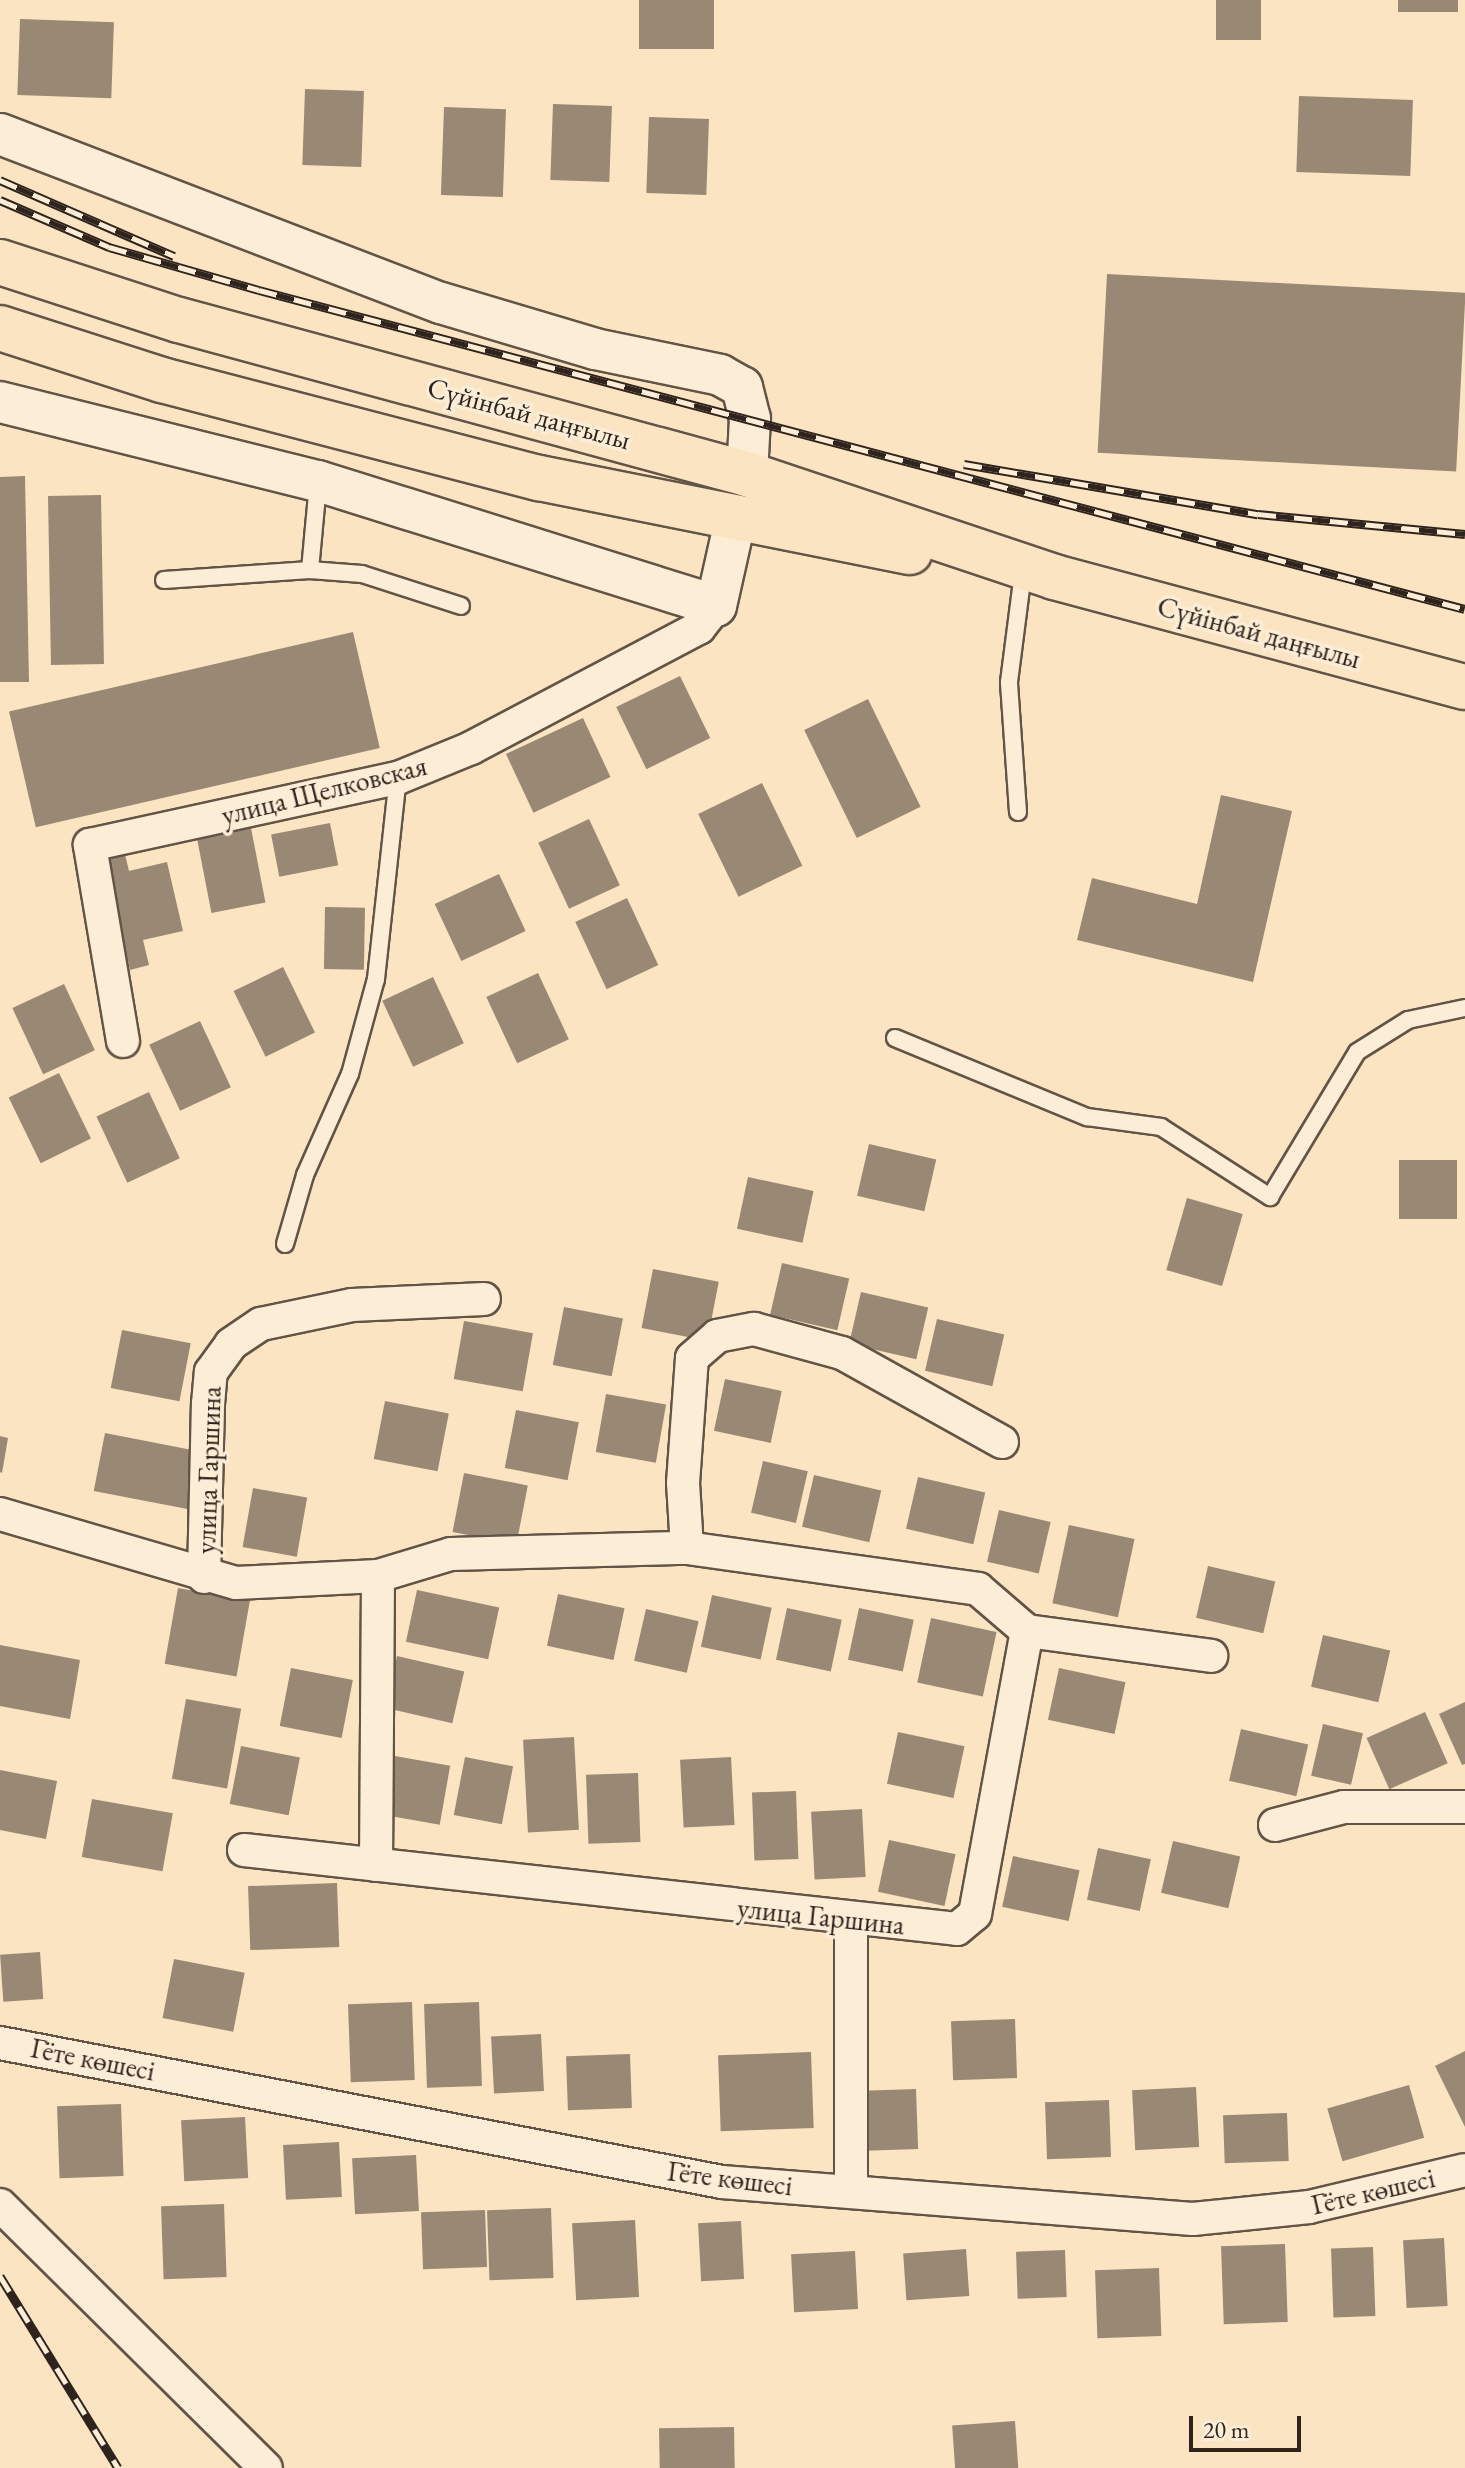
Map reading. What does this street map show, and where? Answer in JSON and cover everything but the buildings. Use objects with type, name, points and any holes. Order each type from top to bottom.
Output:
[{"type":"main road","name":"Сүйінбай даңғылы","points":[[0,262],[179,320],[554,418],[747,474],[1038,575],[1465,687]]},
{"type":"main road","name":"Сүйінбай даңғылы","points":[[0,328],[162,380],[539,478],[735,521],[1038,575]]},
{"type":"street","points":[[0,134],[441,303],[595,349],[720,375],[742,387],[750,419],[747,474]]},
{"type":"street","points":[[0,402],[318,481],[716,606],[735,521]]},
{"type":"street","name":"улица Щелковская","points":[[123,1041],[90,845],[398,778],[471,748],[699,628],[716,606]]},
{"type":"street","name":"улица Гаршина","points":[[204,1577],[210,1382],[231,1344],[261,1324],[352,1305],[484,1299]]},
{"type":"street","points":[[687,1548],[683,1483],[692,1358],[717,1336],[754,1329],[842,1353],[1002,1442]]},
{"type":"street","name":"улица Гаршина","points":[[0,1514],[204,1577],[236,1583],[378,1576],[451,1554],[687,1548],[978,1589],[1027,1631],[975,1914],[957,1929],[851,1921],[244,1850]]},
{"type":"street","points":[[376,1865],[378,1576]]},
{"type":"street","points":[[1027,1631],[1211,1656]]},
{"type":"street","points":[[1275,1825],[1344,1807],[1465,1807]]},
{"type":"street","points":[[851,1921],[851,2190]]},
{"type":"street","name":"Гёте көшесі","points":[[0,2043],[722,2182],[1193,2219],[1309,2207],[1465,2170]]},
{"type":"street","points":[[0,2205],[266,2468]]},
{"type":"lane","points":[[310,570],[318,481]]},
{"type":"lane","points":[[164,580],[310,570],[362,574],[461,606]]},
{"type":"lane","points":[[1018,812],[1009,682],[1038,575]]},
{"type":"lane","points":[[285,1244],[305,1175],[350,1074],[376,979],[398,778]]},
{"type":"lane","points":[[895,1038],[1087,1117],[1161,1127],[1270,1197],[1357,1052],[1408,1020],[1465,1008]]},
{"type":"railway","points":[[0,180],[174,256]]},
{"type":"railway","points":[[0,200],[109,247],[259,290],[1465,609]]},
{"type":"railway","points":[[964,464],[1258,514],[1465,534]]},
{"type":"railway","points":[[0,2276],[118,2468]]}]
